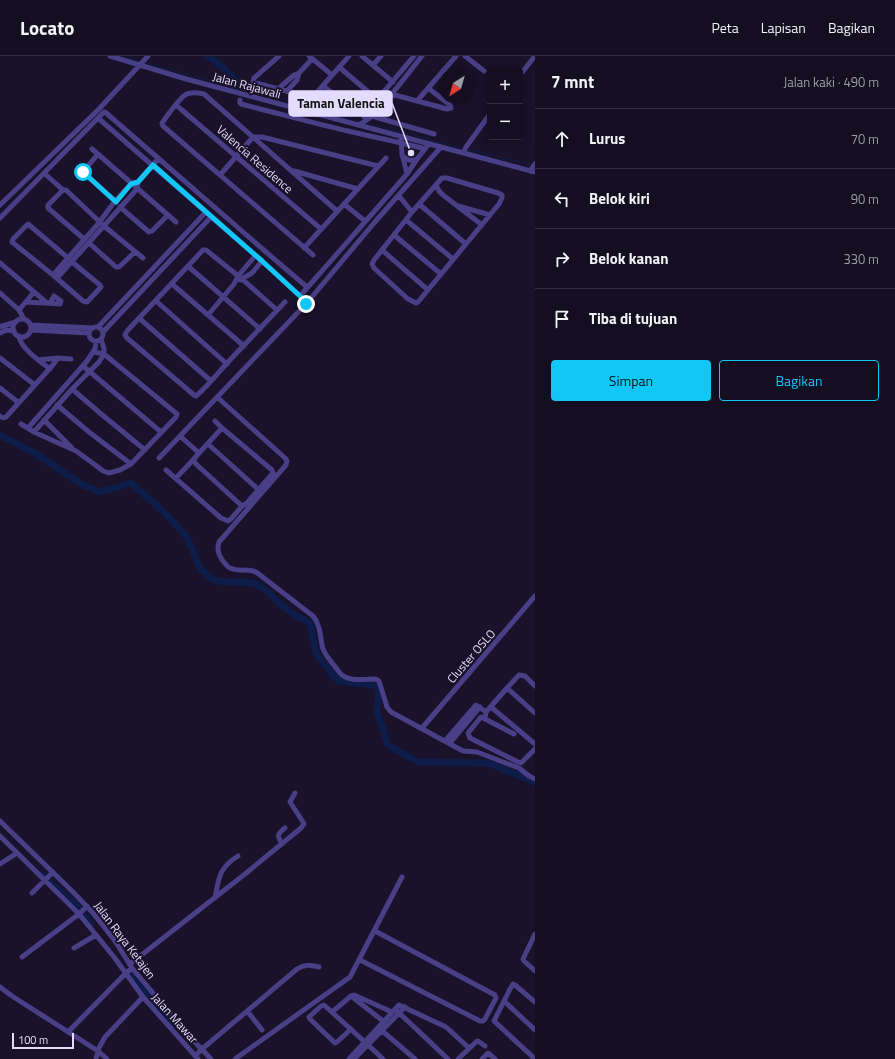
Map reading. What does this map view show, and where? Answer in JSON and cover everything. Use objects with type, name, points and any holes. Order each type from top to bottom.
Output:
[{"type":"street","name":"Jalan Rajawali","points":[[110,56],[143,61],[186,79],[363,121],[401,140],[464,150],[532,171]]},
{"type":"street","points":[[278,56],[252,81],[254,83],[312,98],[347,56]]},
{"type":"street","points":[[362,56],[393,82]]},
{"type":"street","points":[[373,65],[381,56]]},
{"type":"street","points":[[363,121],[414,56]]},
{"type":"street","points":[[363,121],[371,117],[383,104],[422,56]]},
{"type":"street","points":[[448,68],[456,56]]},
{"type":"street","points":[[465,56],[484,71]]},
{"type":"street","points":[[523,71],[535,56]]},
{"type":"street","points":[[278,89],[298,73],[311,57],[332,75]]},
{"type":"street","points":[[0,206],[99,109],[143,61]]},
{"type":"street","points":[[339,67],[383,104]]},
{"type":"street","points":[[287,91],[297,80],[298,73]]},
{"type":"street","points":[[417,101],[439,78]]},
{"type":"street","points":[[323,86],[351,107],[363,121]]},
{"type":"street","points":[[391,94],[447,109],[451,108],[450,105],[428,88]]},
{"type":"street","points":[[313,255],[162,125],[162,123],[176,104],[185,95],[198,93],[204,94],[338,211]]},
{"type":"street","points":[[240,100],[241,104],[346,131],[401,140],[425,149]]},
{"type":"street","name":"Valencia Residence","points":[[176,104],[320,230]]},
{"type":"street","points":[[0,218],[105,112],[307,287]]},
{"type":"street","points":[[371,117],[434,134]]},
{"type":"street","points":[[98,118],[259,259],[300,296],[306,304]]},
{"type":"street","points":[[464,150],[487,118]]},
{"type":"street","points":[[220,175],[253,137],[262,137],[378,166]]},
{"type":"street","points":[[401,140],[402,154],[407,174]]},
{"type":"street","points":[[300,296],[407,174],[429,144]]},
{"type":"street","points":[[159,458],[306,304],[441,147]]},
{"type":"street","points":[[92,149],[176,222]]},
{"type":"street","points":[[98,154],[83,172],[116,202]]},
{"type":"street","points":[[402,154],[409,161],[417,159]]},
{"type":"street","points":[[304,248],[386,158]]},
{"type":"street","points":[[102,224],[116,202],[131,184],[138,182],[158,159]]},
{"type":"street","points":[[532,171],[535,164]]},
{"type":"street","points":[[291,170],[358,189]]},
{"type":"street","points":[[44,173],[63,190],[66,190],[102,224],[143,258]]},
{"type":"street","points":[[442,178],[447,178],[498,193],[502,195],[502,198],[482,225],[416,304],[408,299],[374,268],[372,264],[412,212],[436,185],[442,178]]},
{"type":"street","points":[[55,277],[102,224],[137,189],[138,182]]},
{"type":"street","points":[[436,185],[443,195],[482,225]]},
{"type":"street","points":[[63,190],[48,205],[48,208],[116,267],[122,265],[135,252]]},
{"type":"street","points":[[399,196],[412,212]]},
{"type":"street","points":[[344,204],[365,221]]},
{"type":"street","points":[[419,204],[466,244]]},
{"type":"street","points":[[456,205],[490,215]]},
{"type":"street","points":[[120,207],[150,232],[168,215]]},
{"type":"street","points":[[31,328],[89,332],[95,328],[206,212]]},
{"type":"street","points":[[34,432],[72,388],[99,362],[104,354],[101,339],[103,332],[211,217]]},
{"type":"street","points":[[406,220],[453,259]]},
{"type":"street","points":[[28,224],[70,260],[101,287],[87,302],[84,302],[12,242],[13,239],[28,224]]},
{"type":"street","points":[[394,235],[441,274]]},
{"type":"street","points":[[277,310],[240,277],[206,250],[202,252],[125,334],[127,338],[194,395],[197,395],[285,302]]},
{"type":"street","points":[[382,250],[428,290]]},
{"type":"street","points":[[240,277],[253,270],[259,259],[266,252]]},
{"type":"street","points":[[208,315],[240,277],[247,265],[259,259]]},
{"type":"street","points":[[0,263],[48,303],[26,302]]},
{"type":"street","points":[[247,265],[253,270]]},
{"type":"street","points":[[189,266],[260,329]]},
{"type":"street","points":[[172,284],[244,346]]},
{"type":"street","points":[[20,310],[34,292]]},
{"type":"street","points":[[0,293],[20,310],[24,319],[28,321],[31,328],[28,335],[23,337],[19,336]]},
{"type":"street","points":[[156,301],[227,364]]},
{"type":"street","points":[[139,318],[211,381]]},
{"type":"street","points":[[1,328],[16,322],[19,319],[24,319]]},
{"type":"street","points":[[14,331],[13,326],[16,322]]},
{"type":"street","points":[[1,328],[14,331],[19,336],[22,344],[38,360],[50,368]]},
{"type":"street","points":[[31,328],[95,328],[101,329],[103,332]]},
{"type":"street","points":[[89,332],[90,338],[96,342]]},
{"type":"street","points":[[96,342],[101,339]]},
{"type":"street","points":[[28,428],[83,366],[94,352],[96,342]]},
{"type":"street","points":[[21,424],[34,432],[76,452],[106,473],[113,472],[131,464],[176,417],[177,414],[104,354],[94,352]]},
{"type":"street","points":[[0,358],[35,386]]},
{"type":"street","points":[[38,360],[58,358],[71,359]]},
{"type":"street","points":[[0,416],[3,418],[6,417],[19,404],[58,358]]},
{"type":"street","points":[[83,366],[161,432]]},
{"type":"street","points":[[0,388],[19,404]]},
{"type":"street","points":[[72,388],[145,450]]},
{"type":"street","points":[[59,393],[65,397]]},
{"type":"street","points":[[217,397],[287,461],[286,465],[219,542],[219,554],[230,568],[235,570],[249,570],[256,572],[313,616],[318,625],[323,650],[340,673],[346,678],[376,679],[379,681],[388,710],[463,751],[477,752],[519,768],[535,779]]},
{"type":"street","points":[[57,405],[131,464]]},
{"type":"street","points":[[44,409],[50,414]]},
{"type":"street","points":[[44,420],[76,452]]},
{"type":"street","points":[[166,470],[221,518],[226,521],[231,519],[273,473],[272,470],[215,421]]},
{"type":"street","points":[[176,478],[222,428]]},
{"type":"street","points":[[180,436],[199,453]]},
{"type":"street","points":[[208,444],[259,490]]},
{"type":"street","points":[[193,460],[205,473],[242,506]]},
{"type":"street","name":"Cluster OSLO","points":[[422,728],[535,596]]},
{"type":"street","points":[[485,718],[486,712],[519,675],[525,676],[535,686]]},
{"type":"street","points":[[507,688],[535,713]]},
{"type":"street","points":[[447,742],[478,706],[486,712]]},
{"type":"street","points":[[491,707],[535,744]]},
{"type":"street","points":[[514,734],[485,718],[481,718],[468,733],[470,738],[518,762],[521,762],[535,749]]},
{"type":"street","points":[[68,1032],[129,969],[299,830],[304,824],[290,802],[295,793]]},
{"type":"street","name":"Jalan Raya Ketajen","points":[[0,822],[49,877],[83,910],[104,926],[129,969],[161,1012],[198,1054],[209,1059]]},
{"type":"street","points":[[282,844],[278,836],[279,833],[285,828]]},
{"type":"street","points":[[0,836],[17,853],[49,877],[83,910],[22,958]]},
{"type":"street","points":[[0,864],[17,853]]},
{"type":"street","points":[[215,898],[220,874],[227,864],[238,856]]},
{"type":"street","points":[[32,893],[49,877]]},
{"type":"street","points":[[235,1059],[350,977],[402,878]]},
{"type":"street","name":"Jalan Mawar","points":[[83,910],[96,935],[114,958],[129,969],[143,997],[161,1012],[198,1054]]},
{"type":"street","points":[[360,960],[483,1021],[496,998],[496,995],[375,931]]},
{"type":"street","points":[[74,948],[96,935]]},
{"type":"street","points":[[534,937],[523,959],[535,971]]},
{"type":"street","points":[[198,1054],[299,968],[308,965],[318,967]]},
{"type":"street","points":[[535,1002],[514,984],[511,987],[494,1022],[535,1059]]},
{"type":"street","points":[[0,987],[98,1051],[107,1059]]},
{"type":"street","points":[[332,1012],[351,996],[356,995],[395,1011],[448,1059]]},
{"type":"street","points":[[351,996],[383,1021]]},
{"type":"street","points":[[96,1059],[101,1043],[105,1037],[143,997]]},
{"type":"street","points":[[504,1001],[535,1030]]},
{"type":"street","points":[[350,1029],[335,1043],[309,1018],[323,1005],[326,1006],[383,1059]]},
{"type":"street","points":[[380,1029],[383,1021],[395,1011],[405,1007],[446,1026],[469,1048]]},
{"type":"street","points":[[349,1059],[380,1029],[395,1011]]},
{"type":"street","points":[[248,1012],[262,1030]]},
{"type":"street","points":[[380,1029],[414,1059]]},
{"type":"street","points":[[458,1059],[477,1041],[485,1046]]},
{"type":"street","points":[[354,1059],[366,1043]]},
{"type":"street","points":[[482,1059],[488,1053],[495,1059]]},
{"type":"waterway","points":[[125,56],[140,61]]},
{"type":"waterway","points":[[208,56],[225,69],[237,82],[236,87]]},
{"type":"waterway","points":[[145,63],[270,95],[360,121]]},
{"type":"waterway","points":[[367,123],[463,148]]},
{"type":"waterway","points":[[468,149],[531,165]]},
{"type":"waterway","points":[[0,435],[33,452],[81,484],[100,492],[131,483],[163,511],[187,537],[201,570],[215,581],[254,583],[268,592],[280,604],[295,615],[310,623],[316,653],[339,681],[375,685],[379,690],[377,711],[388,745],[418,762],[488,763],[535,782]]},
{"type":"waterway","points":[[42,875],[76,905],[91,925]]},
{"type":"waterway","points":[[128,972],[172,1026]]},
{"type":"place","name":"Taman Valencia","points":[[411,153]]},
{"type":"route","points":[[83,172],[116,202],[131,184],[138,182],[153,165],[262,261],[300,296],[306,304]]}]
